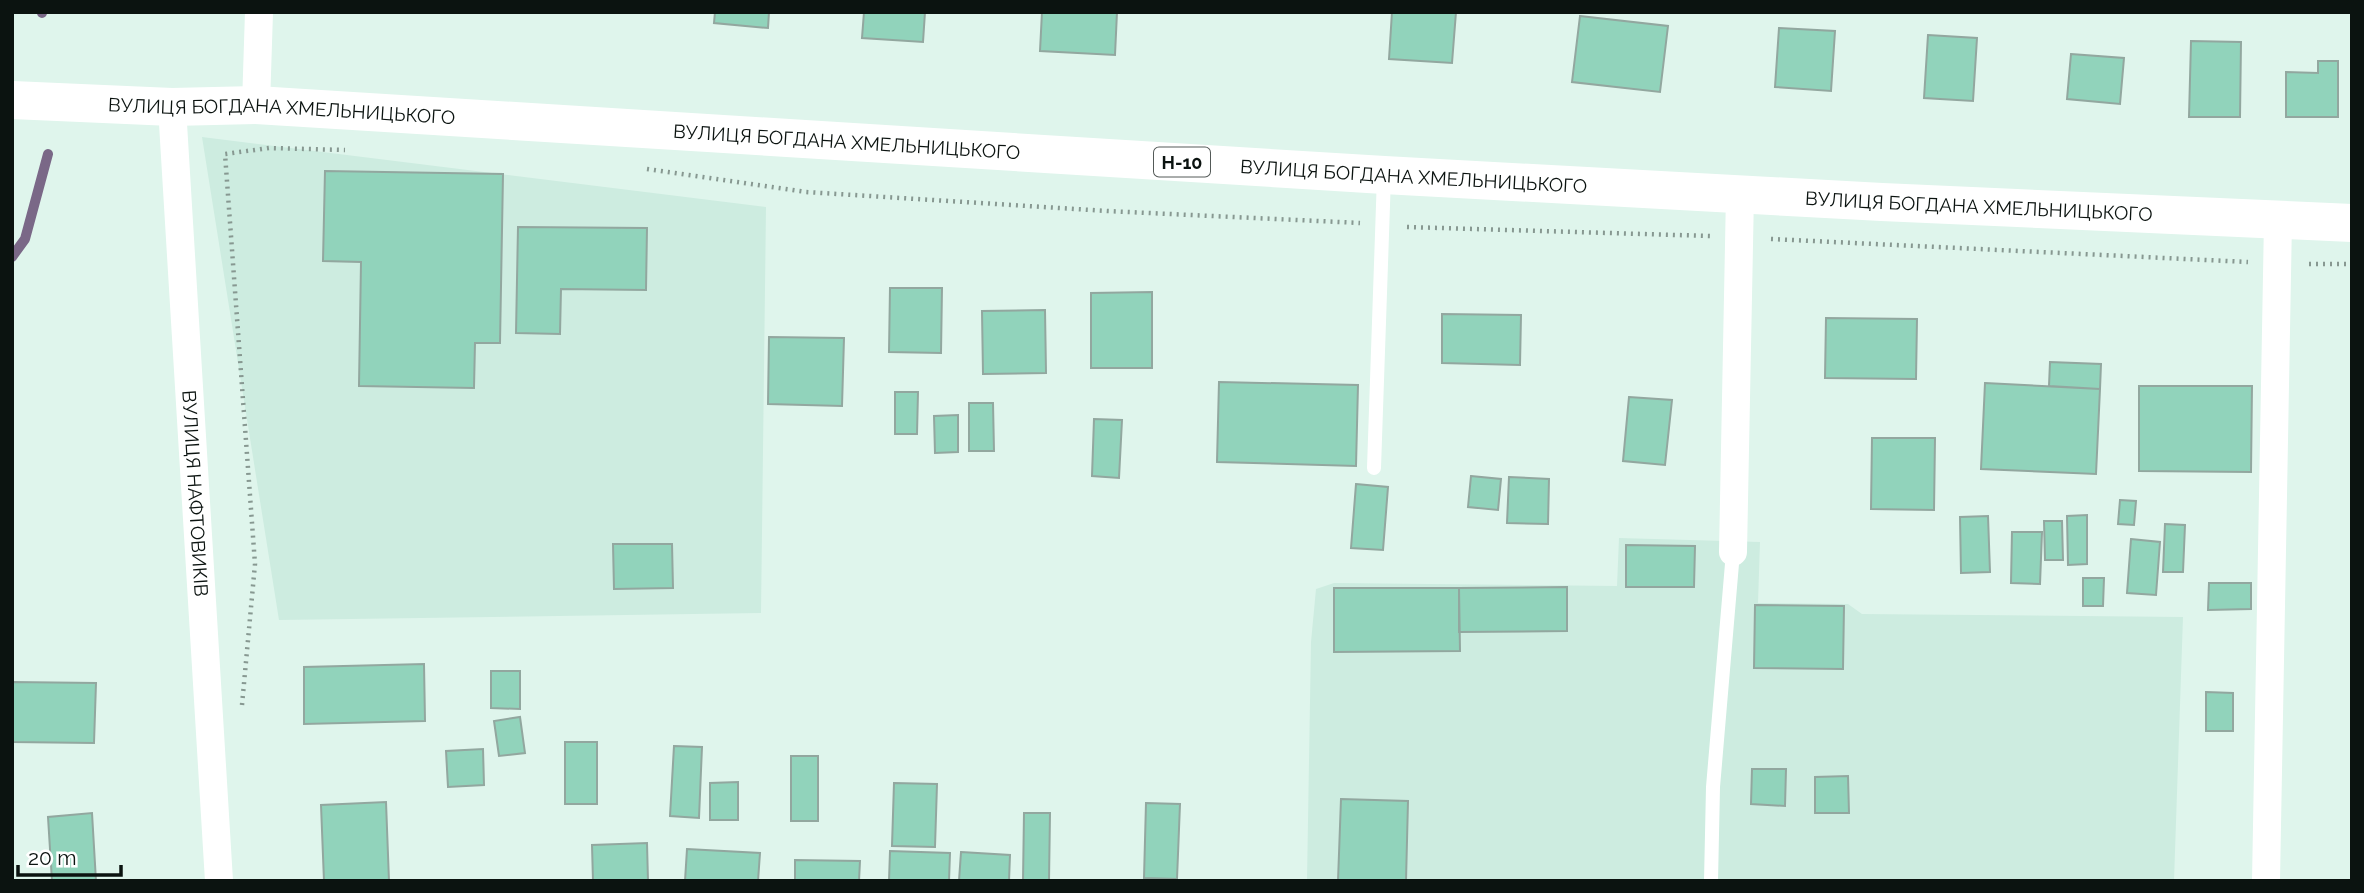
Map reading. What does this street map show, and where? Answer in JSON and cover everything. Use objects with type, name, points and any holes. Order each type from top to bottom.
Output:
[{"type":"main road","name":"ВУЛИЦЯ БОГДАНА ХМЕЛЬНИЦЬКОГО","points":[[12,100],[172,107],[256,105],[1384,175],[2352,223]]},
{"type":"street","points":[[256,105],[260,12]]},
{"type":"street","name":"ВУЛИЦЯ НАФТОВИКІВ","points":[[172,107],[219,881]]},
{"type":"street","points":[[1734,552],[1740,194]]},
{"type":"street","points":[[2266,881],[2278,220]]},
{"type":"lane","points":[[1374,468],[1384,175]]},
{"type":"lane","points":[[1711,881],[1713,787],[1734,552]]},
{"type":"path","points":[[242,717],[255,564],[225,154],[270,148],[353,151]]},
{"type":"path","points":[[640,168],[806,192],[1107,211],[1348,221],[1382,226],[1740,237],[2277,263],[2352,264]]},
{"type":"shaded area","points":[[202,137],[766,207],[761,613],[279,620]]},
{"type":"shaded area","points":[[1619,538],[1760,542],[1758,603],[1848,604],[1862,614],[2183,617],[2174,881],[1307,881],[1311,642],[1316,589],[1334,583],[1617,586]]},
{"type":"building","points":[[715,12],[769,12],[768,28],[714,23]]},
{"type":"building","points":[[864,12],[925,12],[923,42],[862,38]]},
{"type":"building","points":[[1042,12],[1117,12],[1115,55],[1040,51]]},
{"type":"building","points":[[1392,12],[1456,12],[1452,63],[1389,59]]},
{"type":"building","points":[[1580,16],[1668,26],[1660,92],[1572,82]]},
{"type":"building","points":[[1779,28],[1835,31],[1831,91],[1775,87]]},
{"type":"building","points":[[1928,35],[1977,38],[1973,101],[1924,98]]},
{"type":"building","points":[[2191,41],[2241,42],[2240,117],[2189,117]]},
{"type":"building","points":[[2071,54],[2124,58],[2120,104],[2067,99]]},
{"type":"building","points":[[2318,61],[2338,61],[2338,117],[2286,117],[2286,72],[2318,73]]},
{"type":"building","points":[[325,171],[503,174],[500,343],[475,343],[474,388],[359,386],[361,262],[323,261]]},
{"type":"building","points":[[518,227],[647,228],[646,290],[561,289],[560,334],[516,333]]},
{"type":"building","points":[[890,288],[942,288],[941,353],[889,352]]},
{"type":"building","points":[[1152,292],[1152,368],[1091,368],[1091,293]]},
{"type":"building","points":[[1045,310],[1046,373],[983,374],[982,311]]},
{"type":"building","points":[[1442,314],[1521,315],[1520,365],[1442,363]]},
{"type":"building","points":[[1826,318],[1917,319],[1916,379],[1825,378]]},
{"type":"building","points":[[769,337],[844,338],[842,406],[768,404]]},
{"type":"building","points":[[2050,362],[2101,364],[2100,389],[2049,386]]},
{"type":"building","points":[[1219,382],[1358,385],[1356,466],[1217,462]]},
{"type":"building","points":[[1985,383],[2100,389],[2096,474],[1981,469]]},
{"type":"building","points":[[2139,386],[2252,386],[2251,472],[2139,471]]},
{"type":"building","points":[[895,392],[918,392],[917,434],[895,434]]},
{"type":"building","points":[[1629,397],[1672,400],[1665,465],[1623,461]]},
{"type":"building","points":[[969,403],[993,403],[994,451],[969,451]]},
{"type":"building","points":[[958,415],[958,452],[935,453],[934,416]]},
{"type":"building","points":[[1094,419],[1122,420],[1119,478],[1092,476]]},
{"type":"building","points":[[1872,438],[1935,438],[1934,510],[1871,509]]},
{"type":"building","points":[[1471,476],[1501,479],[1498,510],[1468,507]]},
{"type":"building","points":[[1509,477],[1549,479],[1548,524],[1507,523]]},
{"type":"building","points":[[1356,484],[1388,487],[1383,550],[1351,548]]},
{"type":"building","points":[[2120,500],[2136,501],[2134,525],[2118,524]]},
{"type":"building","points":[[2087,515],[2087,564],[2068,565],[2067,516]]},
{"type":"building","points":[[1988,516],[1990,572],[1961,573],[1960,517]]},
{"type":"building","points":[[2044,521],[2062,521],[2063,560],[2045,560]]},
{"type":"building","points":[[2165,524],[2185,525],[2183,572],[2163,572]]},
{"type":"building","points":[[2012,532],[2042,532],[2040,584],[2011,583]]},
{"type":"building","points":[[2131,539],[2160,542],[2156,595],[2127,593]]},
{"type":"building","points":[[613,544],[672,544],[673,588],[614,589]]},
{"type":"building","points":[[1626,545],[1695,546],[1694,587],[1626,587]]},
{"type":"building","points":[[2083,578],[2104,578],[2103,606],[2083,606]]},
{"type":"building","points":[[2209,583],[2251,583],[2251,609],[2208,610]]},
{"type":"building","points":[[1567,587],[1567,631],[1459,632],[1459,588]]},
{"type":"building","points":[[1334,588],[1459,588],[1460,651],[1334,652]]},
{"type":"building","points":[[1755,605],[1844,606],[1843,669],[1754,668]]},
{"type":"building","points":[[424,664],[425,721],[304,724],[304,667]]},
{"type":"building","points":[[491,671],[520,671],[520,709],[491,708]]},
{"type":"building","points":[[12,682],[96,683],[94,743],[12,742]]},
{"type":"building","points":[[2206,692],[2233,693],[2233,731],[2206,731]]},
{"type":"building","points":[[520,717],[525,753],[499,756],[494,721]]},
{"type":"building","points":[[565,742],[597,742],[597,804],[565,804]]},
{"type":"building","points":[[674,746],[702,747],[699,818],[670,816]]},
{"type":"building","points":[[483,749],[484,785],[448,787],[446,751]]},
{"type":"building","points":[[791,756],[818,756],[818,821],[791,821]]},
{"type":"building","points":[[1752,769],[1786,769],[1785,806],[1751,804]]},
{"type":"building","points":[[1848,776],[1849,813],[1815,813],[1815,777]]},
{"type":"building","points":[[738,782],[738,820],[710,820],[710,783]]},
{"type":"building","points":[[894,783],[937,784],[935,847],[892,846]]},
{"type":"building","points":[[1341,799],[1408,801],[1406,881],[1338,881]]},
{"type":"building","points":[[386,802],[389,881],[324,881],[321,805]]},
{"type":"building","points":[[1146,803],[1180,804],[1177,879],[1144,878]]},
{"type":"building","points":[[92,813],[96,881],[52,881],[48,817]]},
{"type":"building","points":[[1024,813],[1050,813],[1049,881],[1023,881]]},
{"type":"building","points":[[647,843],[648,881],[593,881],[592,845]]},
{"type":"building","points":[[687,849],[760,853],[758,881],[685,881]]},
{"type":"building","points":[[890,851],[950,853],[949,881],[889,881]]},
{"type":"building","points":[[961,852],[1010,855],[1009,881],[959,881]]},
{"type":"building","points":[[795,860],[860,861],[859,881],[795,881]]},
{"type":"waterway","points":[[12,257],[25,239],[48,154]]}]
